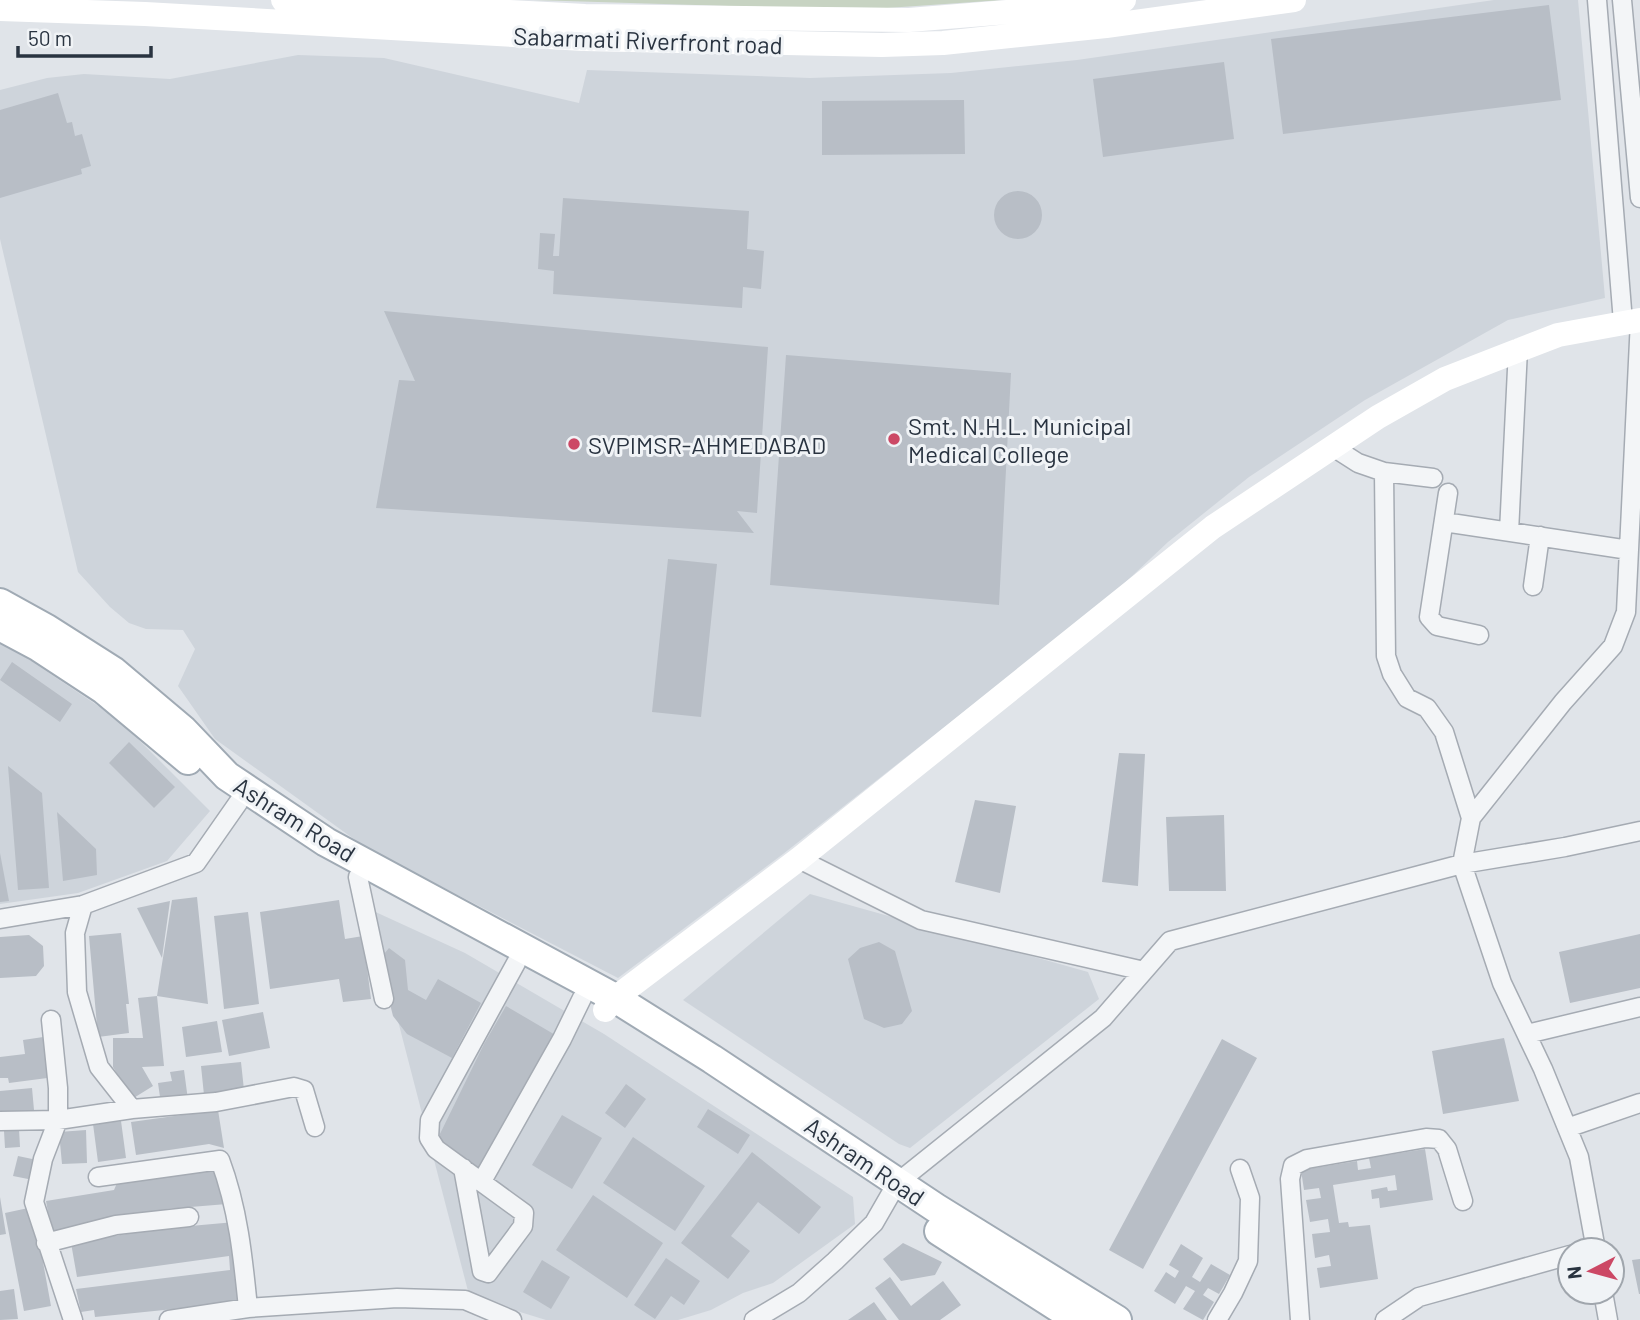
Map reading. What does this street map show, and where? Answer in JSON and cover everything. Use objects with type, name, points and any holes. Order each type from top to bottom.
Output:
[{"type":"main road","name":"Ashram Road","points":[[0,603],[113,671],[183,730],[245,796],[317,855],[516,963],[601,1002]]},
{"type":"main road","name":"Ashram Road","points":[[0,626],[40,647],[103,689],[219,786],[245,796],[780,1103],[893,1191],[1078,1320]]},
{"type":"main road","name":"Ashram Road","points":[[893,1191],[1117,1320]]},
{"type":"street","name":"Sabarmati Riverfront road","points":[[283,0],[585,16],[775,32]]},
{"type":"street","name":"Sabarmati Riverfront road","points":[[12,9],[146,7],[584,39],[775,32],[909,32],[1124,0]]},
{"type":"street","name":"Sabarmati Riverfront road","points":[[909,32],[943,43],[1106,26],[1294,0]]},
{"type":"street","points":[[1591,1236],[1579,1157],[1527,1034],[1502,983],[1462,863],[1471,818],[1563,702],[1614,646],[1626,612],[1637,427],[1634,320],[1610,145],[1597,0]]},
{"type":"street","points":[[1622,0],[1640,198]]},
{"type":"street","points":[[0,26],[12,9]]},
{"type":"street","points":[[1610,145],[1635,142]]},
{"type":"street","points":[[482,1181],[562,1039],[601,1002],[799,859],[1213,527],[1378,417],[1445,379],[1558,335],[1634,320]]},
{"type":"street","points":[[1509,532],[1518,349]]},
{"type":"street","points":[[1332,447],[1358,463],[1384,472],[1433,478]]},
{"type":"street","points":[[1384,472],[1386,656],[1392,674],[1407,698],[1427,708],[1444,732],[1471,818]]},
{"type":"street","points":[[1448,493],[1429,617],[1437,626],[1479,635]]},
{"type":"street","points":[[1444,522],[1629,550]]},
{"type":"street","points":[[1533,586],[1540,536]]},
{"type":"street","points":[[0,919],[83,905],[196,863],[245,796]]},
{"type":"street","points":[[754,1320],[799,1293],[874,1223],[893,1191],[1103,1018],[1170,941],[1462,863],[1565,847],[1640,831]]},
{"type":"street","points":[[799,859],[921,920],[1144,971]]},
{"type":"street","points":[[358,877],[384,999]]},
{"type":"street","points":[[83,905],[75,933],[77,992],[99,1067],[132,1109]]},
{"type":"street","points":[[463,1168],[482,1271],[485,1273],[491,1271],[526,1218],[521,1210],[433,1146],[428,1130],[430,1120],[516,963]]},
{"type":"street","points":[[1527,1034],[1640,1007]]},
{"type":"street","points":[[51,1020],[58,1088],[58,1120],[43,1159],[34,1202],[73,1320]]},
{"type":"street","points":[[0,1121],[58,1120],[132,1109],[216,1102],[295,1087],[304,1090],[315,1127]]},
{"type":"street","points":[[1567,1128],[1640,1103]]},
{"type":"street","points":[[1300,1320],[1290,1179],[1293,1166],[1307,1159],[1426,1138],[1439,1139],[1447,1149],[1463,1201]]},
{"type":"street","points":[[97,1177],[220,1160],[230,1188],[242,1245],[248,1308]]},
{"type":"street","points":[[1217,1320],[1248,1261],[1250,1198],[1240,1169]]},
{"type":"street","points":[[46,1242],[116,1225],[189,1217]]},
{"type":"street","points":[[1385,1320],[1419,1297],[1556,1259]]},
{"type":"street","points":[[169,1320],[248,1308],[397,1298],[465,1300],[512,1320]]},
{"type":"shaded area","points":[[1494,0],[1578,0],[1605,298],[1508,320],[1365,400],[1249,477],[1168,542],[1111,596],[783,854],[618,978],[365,847],[215,739],[178,686],[195,649],[183,630],[146,629],[129,623],[110,607],[78,572],[0,239],[0,90],[47,78],[84,74],[170,79],[298,55],[384,58],[579,103],[587,70],[810,78],[951,73],[1077,60]]},
{"type":"shaded area","points":[[0,640],[119,720],[210,811],[167,861],[78,893],[0,904]]},
{"type":"shaded area","points":[[810,894],[1088,972],[1099,999],[910,1148],[899,1144],[683,1000]]},
{"type":"shaded area","points":[[369,909],[465,953],[604,1034],[853,1197],[855,1224],[773,1283],[743,1293],[711,1310],[678,1320],[546,1320],[472,1297],[468,1291]]},
{"type":"green space","points":[[533,0],[1003,0],[887,8]]},
{"type":"building","points":[[1549,5],[1561,100],[1283,134],[1271,39]]},
{"type":"building","points":[[1224,62],[1234,139],[1103,157],[1093,79]]},
{"type":"building","points":[[58,93],[67,123],[72,122],[75,136],[82,134],[91,166],[81,169],[82,174],[0,198],[0,110]]},
{"type":"building","points":[[964,100],[965,154],[822,155],[822,101]]},
{"type":"building","points":[[1018,191],[1035,198],[1042,215],[1035,232],[1018,239],[1001,232],[994,215],[1001,198]]},
{"type":"building","points":[[563,198],[749,211],[747,249],[764,251],[761,289],[743,287],[742,308],[553,294],[554,271],[538,269],[540,233],[555,234],[553,256],[559,256]]},
{"type":"building","name":"SVPIMSR-AHMEDABAD","points":[[384,311],[768,347],[757,513],[737,511],[754,533],[376,508],[399,380],[415,381]]},
{"type":"building","name":"Smt. N.H.L. Municipal Medical College","points":[[786,355],[1011,373],[999,605],[770,585]]},
{"type":"building","points":[[668,559],[717,564],[701,717],[652,712]]},
{"type":"building","points":[[12,662],[72,704],[60,722],[0,680]]},
{"type":"building","points":[[129,742],[175,787],[154,808],[109,763]]},
{"type":"building","points":[[1119,753],[1145,754],[1138,886],[1102,882]]},
{"type":"building","points":[[8,766],[42,793],[49,888],[18,890]]},
{"type":"building","points":[[975,800],[1016,806],[1000,893],[955,882]]},
{"type":"building","points":[[57,812],[96,849],[97,875],[63,881]]},
{"type":"building","points":[[1224,815],[1226,891],[1169,891],[1166,817]]},
{"type":"building","points":[[0,853],[9,901],[0,902]]},
{"type":"building","points":[[197,897],[208,1004],[157,996],[172,900]]},
{"type":"building","points":[[339,900],[345,939],[363,936],[371,999],[343,1002],[339,979],[270,989],[260,912]]},
{"type":"building","points":[[170,901],[162,958],[137,908]]},
{"type":"building","points":[[248,912],[259,1004],[224,1009],[214,916]]},
{"type":"building","points":[[121,933],[129,1004],[126,1004],[129,1033],[98,1037],[89,936]]},
{"type":"building","points":[[1640,934],[1640,988],[1570,1003],[1559,952]]},
{"type":"building","points":[[29,935],[43,946],[44,966],[36,976],[0,978],[0,937]]},
{"type":"building","points":[[879,942],[895,951],[912,1011],[902,1024],[884,1028],[864,1019],[848,959],[860,948]]},
{"type":"building","points":[[389,948],[405,960],[408,990],[426,1000],[438,979],[481,1003],[452,1058],[407,1034],[393,1016],[379,960]]},
{"type":"building","points":[[157,996],[164,1066],[142,1067],[153,1086],[132,1099],[113,1067],[113,1038],[143,1038],[138,998]]},
{"type":"building","points":[[506,1006],[557,1036],[480,1170],[437,1140],[484,1044]]},
{"type":"building","points":[[263,1012],[270,1048],[229,1056],[222,1020]]},
{"type":"building","points":[[217,1021],[222,1052],[186,1057],[182,1027]]},
{"type":"building","points":[[50,1036],[55,1077],[9,1083],[8,1078],[0,1078],[0,1057],[25,1054],[23,1040]]},
{"type":"building","points":[[1504,1038],[1519,1101],[1443,1114],[1432,1051]]},
{"type":"building","points":[[1222,1039],[1257,1058],[1143,1269],[1109,1250]]},
{"type":"building","points":[[241,1062],[244,1090],[204,1095],[201,1066]]},
{"type":"building","points":[[184,1070],[188,1100],[161,1104],[158,1083],[172,1081],[170,1072]]},
{"type":"building","points":[[626,1084],[646,1099],[625,1128],[605,1113]]},
{"type":"building","points":[[32,1088],[34,1110],[0,1113],[0,1091]]},
{"type":"building","points":[[708,1109],[750,1135],[738,1154],[697,1127]]},
{"type":"building","points":[[218,1110],[224,1148],[209,1144],[136,1155],[131,1122]]},
{"type":"building","points":[[562,1115],[602,1138],[572,1189],[532,1165]]},
{"type":"building","points":[[121,1121],[126,1158],[98,1162],[93,1124]]},
{"type":"building","points":[[19,1129],[20,1147],[5,1148],[4,1131]]},
{"type":"building","points":[[86,1130],[87,1163],[62,1164],[59,1132]]},
{"type":"building","points":[[633,1137],[705,1186],[675,1231],[603,1183]]},
{"type":"building","points":[[1425,1149],[1433,1200],[1380,1208],[1379,1198],[1372,1199],[1371,1190],[1387,1187],[1388,1191],[1397,1190],[1395,1175],[1333,1185],[1339,1223],[1348,1222],[1349,1227],[1370,1225],[1378,1279],[1320,1288],[1317,1268],[1331,1266],[1329,1255],[1315,1258],[1312,1234],[1330,1232],[1328,1219],[1310,1222],[1306,1200],[1321,1198],[1319,1188],[1304,1190],[1301,1170],[1357,1161],[1358,1170],[1371,1168],[1369,1158]]},
{"type":"building","points":[[752,1152],[821,1207],[799,1234],[758,1202],[731,1236],[750,1251],[728,1279],[681,1243]]},
{"type":"building","points":[[18,1156],[37,1160],[33,1180],[13,1176]]},
{"type":"building","points":[[223,1170],[227,1204],[166,1209],[167,1215],[52,1234],[46,1201],[114,1190],[117,1183]]},
{"type":"building","points":[[593,1195],[663,1243],[627,1298],[556,1250]]},
{"type":"building","points":[[0,1197],[6,1234],[0,1235]]},
{"type":"building","points":[[33,1207],[51,1306],[24,1311],[5,1213]]},
{"type":"building","points":[[235,1222],[243,1302],[95,1317],[94,1310],[81,1312],[76,1289],[230,1270],[229,1256],[77,1277],[71,1243],[157,1229]]},
{"type":"building","points":[[903,1243],[942,1262],[935,1275],[901,1281],[883,1259]]},
{"type":"building","points":[[1181,1244],[1203,1258],[1192,1277],[1200,1282],[1211,1264],[1230,1275],[1219,1294],[1208,1288],[1203,1295],[1214,1302],[1203,1320],[1183,1309],[1195,1291],[1186,1286],[1175,1304],[1154,1291],[1166,1272],[1175,1278],[1179,1271],[1169,1265]]},
{"type":"building","points":[[666,1258],[700,1281],[684,1305],[671,1296],[655,1319],[634,1305]]},
{"type":"building","points":[[1640,1259],[1640,1294],[1639,1294],[1632,1260]]},
{"type":"building","points":[[542,1260],[570,1277],[551,1309],[523,1292]]},
{"type":"building","points":[[890,1277],[911,1306],[943,1281],[961,1305],[940,1320],[899,1320],[875,1288]]},
{"type":"building","points":[[14,1289],[18,1319],[0,1320],[0,1291]]},
{"type":"building","points":[[874,1302],[887,1320],[848,1320]]},
{"type":"place","name":"Smt. N.H.L. Municipal Medical College","points":[[894,439]]},
{"type":"place","name":"SVPIMSR-AHMEDABAD","points":[[574,444]]}]
